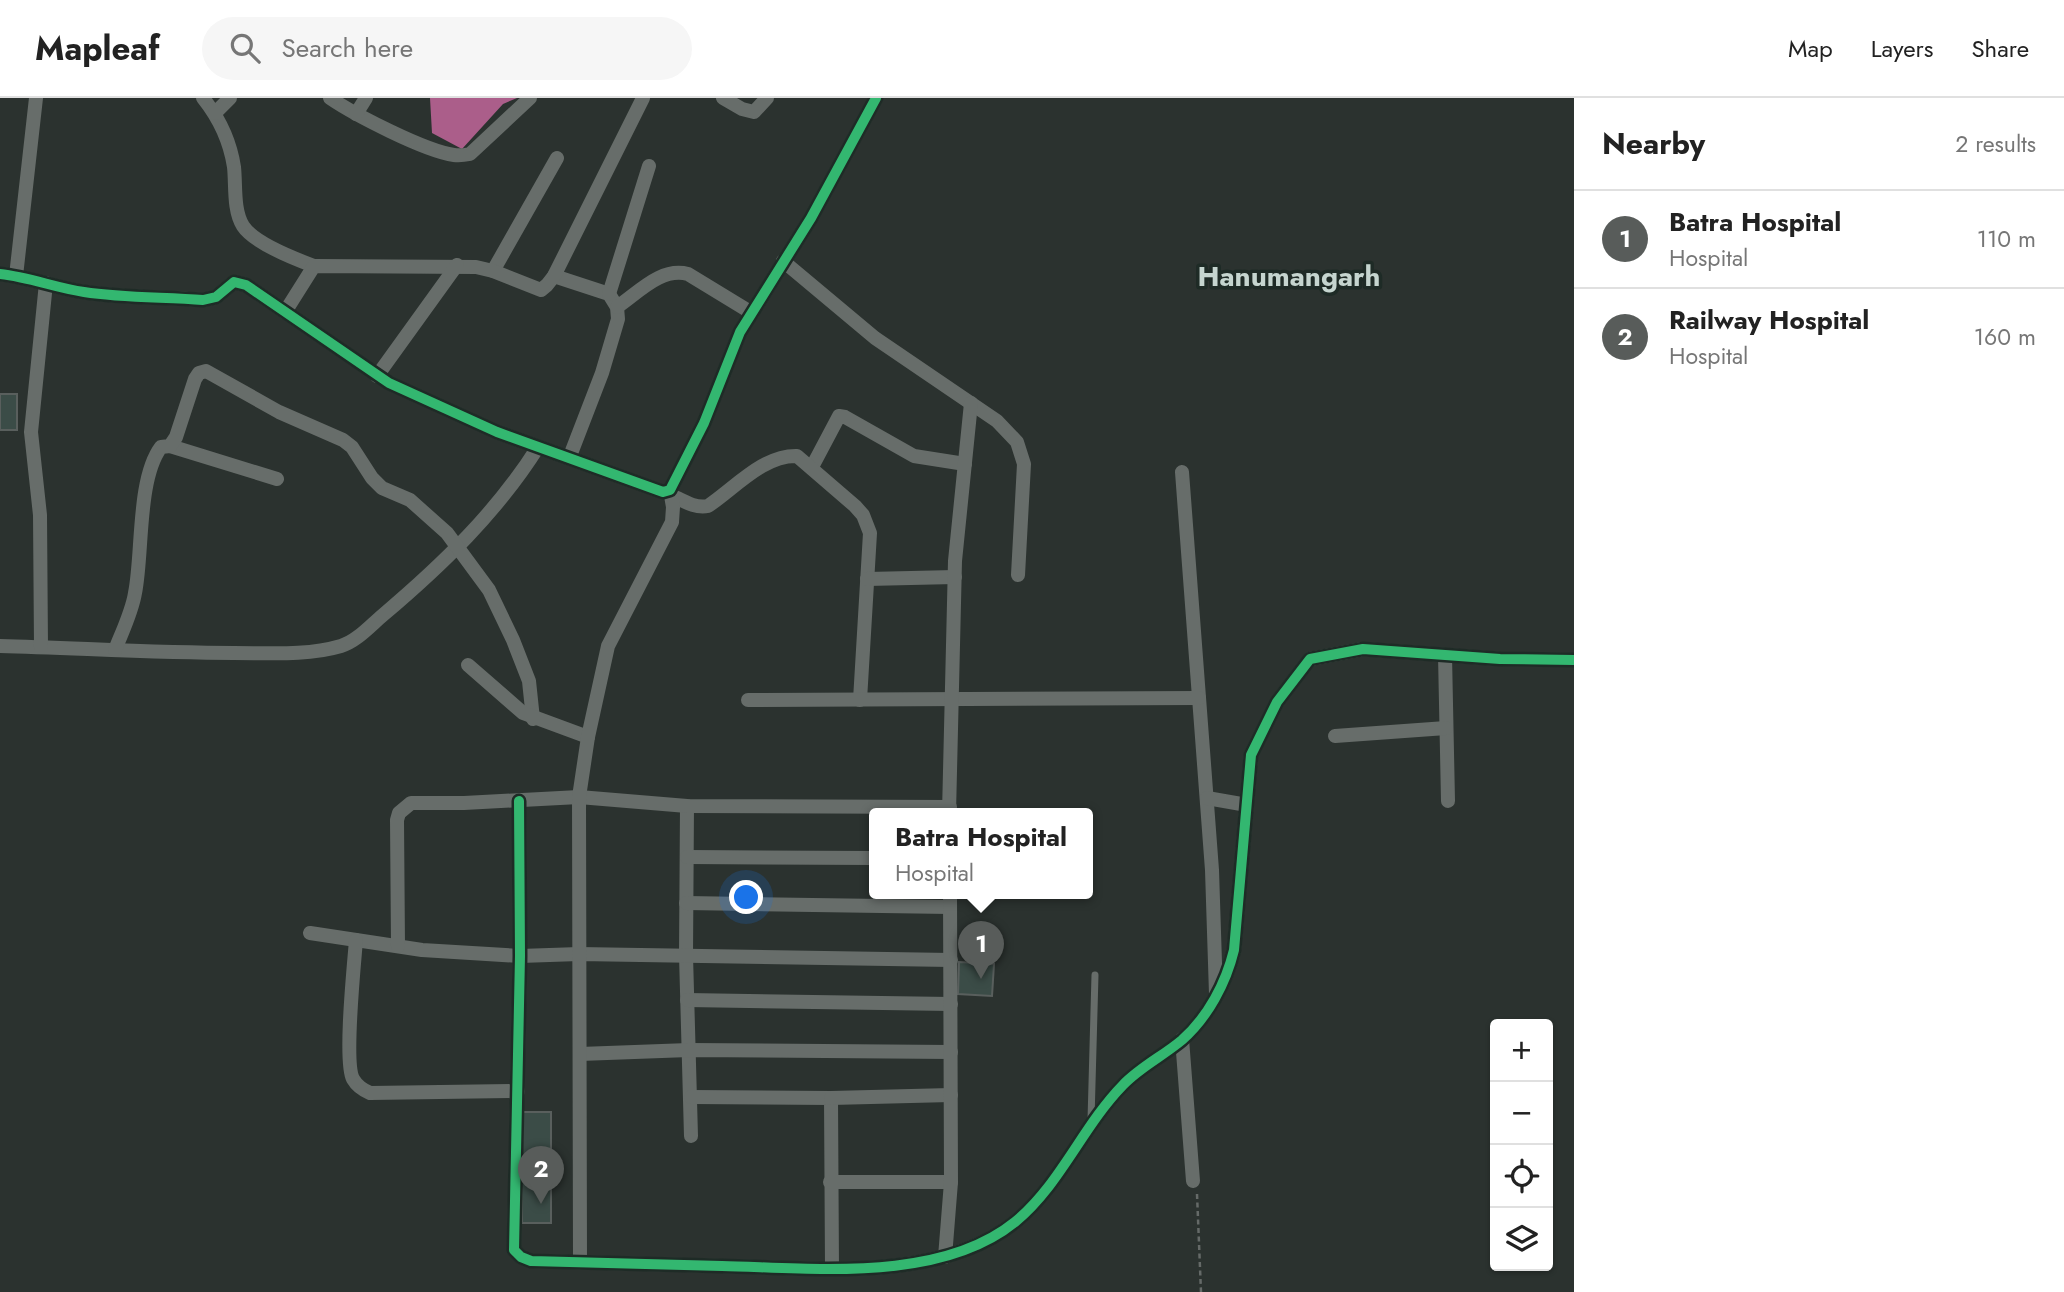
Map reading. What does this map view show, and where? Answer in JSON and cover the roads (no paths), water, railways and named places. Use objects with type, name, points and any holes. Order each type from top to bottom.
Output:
[{"type":"street","points":[[16,276],[36,98]]},
{"type":"street","points":[[203,98],[224,130],[234,164],[240,219],[245,229],[284,254],[314,266],[457,265],[493,271],[541,290],[554,276],[643,98]]},
{"type":"street","points":[[215,113],[230,98]]},
{"type":"street","points":[[330,98],[356,114],[426,146],[458,156],[470,154],[530,98]]},
{"type":"street","points":[[356,114],[366,98]]},
{"type":"street","points":[[723,98],[742,109],[754,112],[767,98]]},
{"type":"street","points":[[580,1262],[579,797],[588,737],[608,646],[672,522],[670,493],[704,424],[732,347],[811,218],[876,98]]},
{"type":"street","points":[[493,271],[558,158]]},
{"type":"street","points":[[608,294],[649,166]]},
{"type":"street","points":[[783,261],[875,338],[1009,432],[1021,452],[1024,464],[1018,575]]},
{"type":"street","points":[[377,376],[457,265]]},
{"type":"street","points":[[285,312],[314,266]]},
{"type":"street","points":[[617,307],[662,276],[679,272],[688,274],[752,313]]},
{"type":"street","points":[[0,274],[87,293],[203,300],[216,297],[234,282],[246,285],[377,376],[497,432],[570,456],[702,507],[715,501],[745,477],[778,459],[797,456],[813,467],[855,506],[868,524],[870,533],[860,700]]},
{"type":"street","points":[[554,276],[608,294],[617,307],[618,319],[602,373],[570,456]]},
{"type":"street","points":[[41,647],[40,515],[31,432],[46,283]]},
{"type":"street","points":[[170,446],[176,437],[195,379],[199,373],[206,371],[279,412],[343,440],[382,488],[420,507],[457,545],[489,590],[523,661],[532,691],[533,719]]},
{"type":"street","points":[[949,808],[955,577],[971,403]]},
{"type":"street","points":[[813,467],[839,416],[914,456],[965,464]]},
{"type":"street","points":[[115,650],[135,594],[149,476],[161,447],[170,446],[277,479]]},
{"type":"street","points":[[0,646],[186,653],[290,653],[343,645],[355,639],[401,600],[477,528],[518,479],[538,447]]},
{"type":"street","points":[[1182,472],[1206,798],[1216,997]]},
{"type":"street","points":[[867,579],[955,577]]},
{"type":"street","points":[[519,801],[520,956],[514,1250],[531,1261],[832,1269],[912,1264],[945,1257],[981,1241],[1012,1224],[1035,1204],[1123,1085],[1182,1039],[1216,997],[1228,974],[1234,950],[1251,755],[1277,702],[1310,659],[1363,649],[1574,660]]},
{"type":"street","points":[[1445,655],[1448,801]]},
{"type":"street","points":[[468,665],[533,719],[588,737]]},
{"type":"street","points":[[748,700],[1199,698]]},
{"type":"street","points":[[1335,736],[1447,728]]},
{"type":"street","points":[[398,946],[396,831],[399,813],[411,803],[579,797],[687,806],[869,809]]},
{"type":"street","points":[[1206,798],[1247,805]]},
{"type":"street","points":[[687,806],[686,955],[691,1136]]},
{"type":"street","points":[[687,857],[869,858]]},
{"type":"street","points":[[686,903],[950,900],[951,1182],[945,1257]]},
{"type":"street","points":[[310,933],[422,950],[520,956],[579,954],[951,960]]},
{"type":"street","points":[[356,940],[349,1054],[352,1079],[360,1088],[370,1093],[518,1091]]},
{"type":"street","points":[[687,1000],[951,1004]]},
{"type":"street","points":[[1182,1039],[1194,1181]]},
{"type":"street","points":[[580,1054],[689,1051],[951,1052]]},
{"type":"street","points":[[691,1097],[951,1095]]},
{"type":"street","points":[[831,1098],[832,1269]]},
{"type":"street","points":[[830,1182],[951,1182]]},
{"type":"lane","points":[[1091,1128],[1095,975]]},
{"type":"place","name":"Batra Hospital","points":[[981,979]]},
{"type":"place","name":"Railway Hospital","points":[[541,1204]]},
{"type":"district","name":"Hanumangarh","points":[[1289,276]]}]
